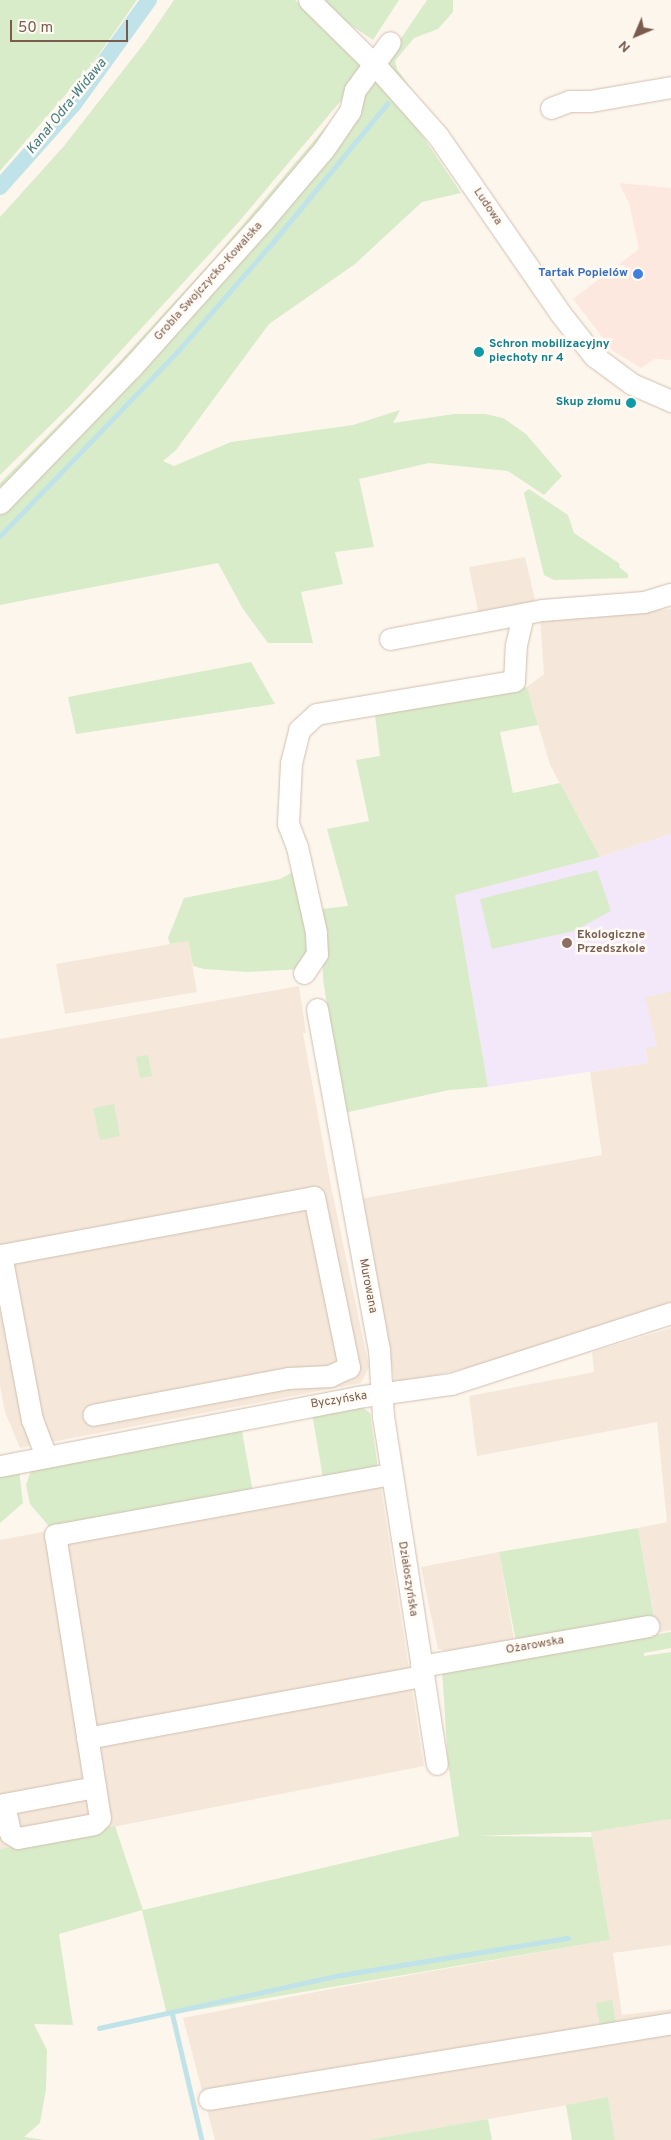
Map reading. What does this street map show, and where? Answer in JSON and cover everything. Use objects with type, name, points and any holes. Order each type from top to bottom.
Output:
[{"type":"street","name":"Ludowa","points":[[309,0],[376,65],[438,136],[560,313],[594,356],[632,384],[671,401]]},
{"type":"street","name":"Grobla Swojczycko-Kowalska","points":[[0,503],[131,368],[269,214],[324,149],[350,111],[355,90],[376,65],[390,42]]},
{"type":"street","points":[[551,108],[570,101],[590,101],[671,87]]},
{"type":"street","points":[[390,639],[523,614],[644,602],[671,594]]},
{"type":"street","points":[[304,973],[317,954],[316,932],[297,848],[288,824],[291,763],[299,730],[316,714],[514,681],[516,645],[523,614]]},
{"type":"street","name":"Murowana","points":[[317,1009],[346,1179],[379,1349],[381,1395]]},
{"type":"street","points":[[46,1456],[32,1420],[1,1255],[314,1197],[349,1367],[330,1376],[301,1379],[288,1378],[93,1415]]},
{"type":"street","name":"Byczyńska","points":[[0,1466],[306,1406],[452,1384],[671,1313]]},
{"type":"street","points":[[301,1379],[306,1406]]},
{"type":"street","name":"Działoszyńska","points":[[381,1395],[391,1474],[436,1764]]},
{"type":"street","points":[[95,1787],[56,1535],[391,1474]]},
{"type":"street","name":"Ożarowska","points":[[87,1738],[649,1626]]},
{"type":"street","points":[[209,2099],[671,2023]]},
{"type":"shaded area","name":"Tartak Popielów","points":[[619,183],[671,188],[671,360],[655,359],[641,368],[613,351],[573,299],[639,249],[629,203]]},
{"type":"shaded area","points":[[525,557],[537,608],[479,616],[469,567]]},
{"type":"shaded area","points":[[671,609],[671,834],[600,857],[550,765],[527,687],[544,674],[540,617]]},
{"type":"shaded area","name":"Ekologiczne Przedszkole","points":[[671,834],[671,991],[645,997],[657,1046],[645,1048],[648,1063],[488,1087],[455,895],[600,857]]},
{"type":"shaded area","points":[[188,941],[197,992],[65,1014],[56,964]]},
{"type":"shaded area","points":[[299,986],[306,1033],[303,1033],[330,1181],[369,1367],[361,1383],[20,1448],[5,1412],[0,1386],[0,1039]]},
{"type":"shaded area","points":[[671,991],[671,1304],[500,1361],[395,1384],[360,1199],[602,1155],[590,1072],[648,1063],[645,1047],[657,1046],[644,997]]},
{"type":"shaded area","points":[[671,1328],[671,1630],[657,1633],[638,1528],[667,1522],[657,1422],[477,1456],[469,1396],[594,1372],[592,1352]]},
{"type":"shaded area","points":[[378,1468],[424,1766],[0,1849],[0,1540]]},
{"type":"shaded area","points":[[499,1552],[514,1639],[449,1651],[438,1649],[421,1567]]},
{"type":"shaded area","points":[[671,1819],[671,1945],[613,1953],[622,2015],[671,2009],[671,2140],[615,2140],[608,2098],[368,2140],[215,2140],[183,2018],[336,1988],[610,1940],[591,1832]]},
{"type":"green space","points":[[0,0],[137,0],[92,64],[0,171]]},
{"type":"green space","points":[[174,0],[295,0],[365,65],[361,77],[237,224],[71,405],[0,475],[0,217],[64,146],[146,41]]},
{"type":"green space","points":[[321,0],[399,0],[373,40],[330,11]]},
{"type":"green space","points":[[427,0],[453,0],[453,12],[438,29],[414,38],[395,61],[397,69],[419,100],[385,62]]},
{"type":"green space","points":[[374,75],[405,110],[461,193],[422,202],[355,264],[269,324],[176,450],[163,461],[174,466],[231,442],[353,425],[400,410],[393,423],[454,414],[485,414],[503,418],[526,434],[562,476],[544,495],[508,471],[429,463],[359,479],[374,547],[335,552],[343,584],[301,592],[313,643],[268,643],[243,609],[218,563],[0,605],[0,508],[125,382]]},
{"type":"green space","points":[[345,104],[322,145],[0,496],[0,483],[98,385],[212,261]]},
{"type":"green space","points":[[529,489],[568,515],[574,533],[620,564],[619,567],[628,574],[628,578],[554,580],[544,575],[524,493]]},
{"type":"green space","points":[[251,662],[275,704],[76,734],[68,697]]},
{"type":"green space","points":[[527,687],[538,725],[500,732],[513,793],[560,783],[600,857],[455,895],[488,1087],[449,1090],[344,1113],[323,979],[322,909],[348,906],[327,829],[369,821],[356,760],[380,756],[374,707]]},
{"type":"green space","points":[[297,870],[310,919],[308,957],[301,969],[248,972],[204,969],[193,966],[188,941],[170,944],[168,938],[184,898],[280,879]]},
{"type":"green space","points":[[597,870],[611,911],[574,931],[492,949],[480,899]]},
{"type":"green space","points":[[148,1055],[152,1076],[140,1078],[136,1057]]},
{"type":"green space","points":[[114,1104],[120,1136],[100,1140],[93,1108]]},
{"type":"green space","points":[[358,1404],[370,1413],[378,1468],[323,1478],[312,1413]]},
{"type":"green space","points":[[241,1426],[253,1492],[52,1530],[30,1504],[26,1485],[32,1467]]},
{"type":"green space","points":[[19,1470],[23,1503],[0,1523],[0,1474]]},
{"type":"green space","points":[[638,1528],[654,1618],[516,1642],[499,1552]]},
{"type":"green space","points":[[671,1632],[671,1648],[644,1653],[644,1656],[671,1652],[671,1819],[591,1832],[478,1836],[592,1837],[610,1940],[167,2015],[142,1910],[59,1934],[73,2025],[34,2024],[47,2050],[46,2089],[40,2123],[24,2137],[45,2140],[0,2140],[0,1849],[115,1826],[143,1910],[459,1836],[448,1763],[442,1669]]},
{"type":"green space","points":[[612,2000],[616,2024],[600,2027],[596,2003]]},
{"type":"green space","points":[[608,2097],[615,2140],[572,2140],[566,2105]]},
{"type":"green space","points":[[488,2119],[492,2140],[368,2140]]},
{"type":"waterway","name":"Kanał Odra-Widawa","points":[[0,187],[74,104],[149,0]]},
{"type":"waterway","points":[[0,536],[178,351],[274,241],[387,104]]},
{"type":"waterway","points":[[99,2028],[341,1975],[568,1938]]},
{"type":"waterway","points":[[172,2012],[202,2140]]},
{"type":"place","name":"Tartak Popielów","points":[[638,274]]},
{"type":"place","name":"Schron mobilizacyjny piechoty nr 4","points":[[479,352]]},
{"type":"place","name":"Skup złomu","points":[[631,403]]},
{"type":"place","name":"Ekologiczne Przedszkole","points":[[567,943]]}]
